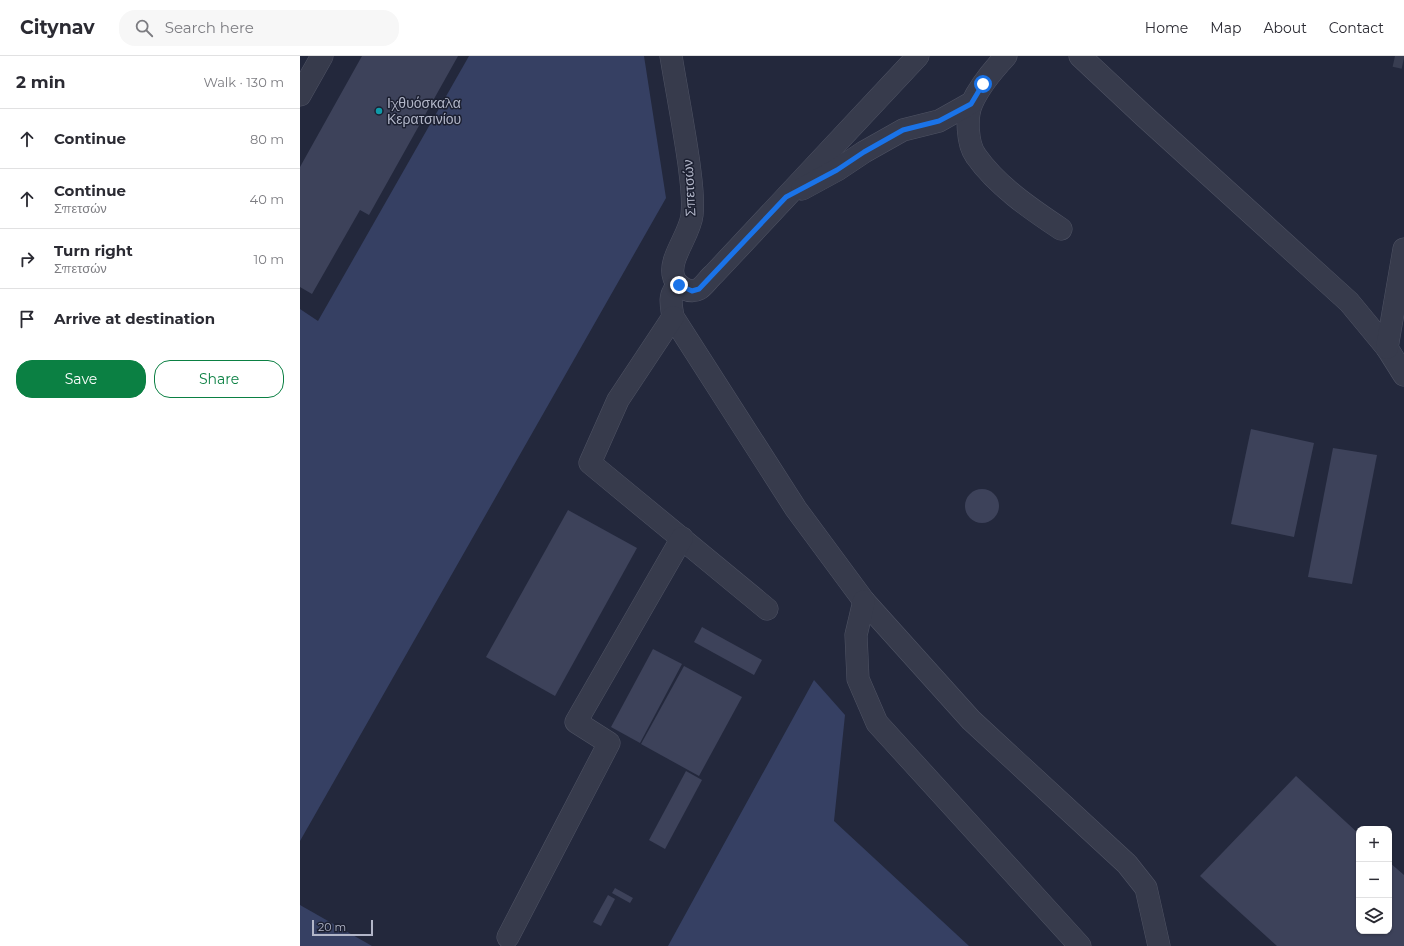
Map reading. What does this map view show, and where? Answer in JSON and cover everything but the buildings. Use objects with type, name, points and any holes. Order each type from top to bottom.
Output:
[{"type":"street","points":[[300,95],[322,56]]},
{"type":"street","name":"Σπετσών","points":[[672,56],[693,201],[690,229],[673,265],[674,278],[679,285]]},
{"type":"street","points":[[918,56],[699,289],[692,291],[679,285],[672,290],[670,299],[673,317],[796,509],[864,601],[972,720],[1127,864],[1146,888],[1159,946]]},
{"type":"street","points":[[1006,56],[989,75],[971,104],[967,127],[975,155],[996,179],[1028,207],[1061,229]]},
{"type":"street","points":[[1080,56],[1349,302],[1388,348],[1404,375]]},
{"type":"street","points":[[786,197],[837,170],[864,152],[903,130],[939,121],[971,104]]},
{"type":"street","points":[[1388,348],[1404,249]]},
{"type":"street","points":[[673,317],[618,400],[590,463],[767,609]]},
{"type":"street","points":[[508,937],[609,743],[576,722],[682,538]]},
{"type":"street","points":[[864,601],[856,635],[858,679],[877,723],[1080,946]]},
{"type":"water","points":[[469,56],[644,56],[666,198],[300,841],[300,309],[318,321]]},
{"type":"water","points":[[814,680],[845,715],[834,821],[969,946],[668,946]]},
{"type":"water","points":[[300,905],[372,946],[300,946]]},
{"type":"tunnel","points":[[1395,56],[1404,58]]},
{"type":"place","name":"Ιχθυόσκαλα Κερατσινίου","points":[[379,111]]},
{"type":"route","points":[[679,285],[684,289],[692,291],[699,289],[786,197],[837,170],[864,152],[903,130],[939,121],[971,104],[983,84]]}]
